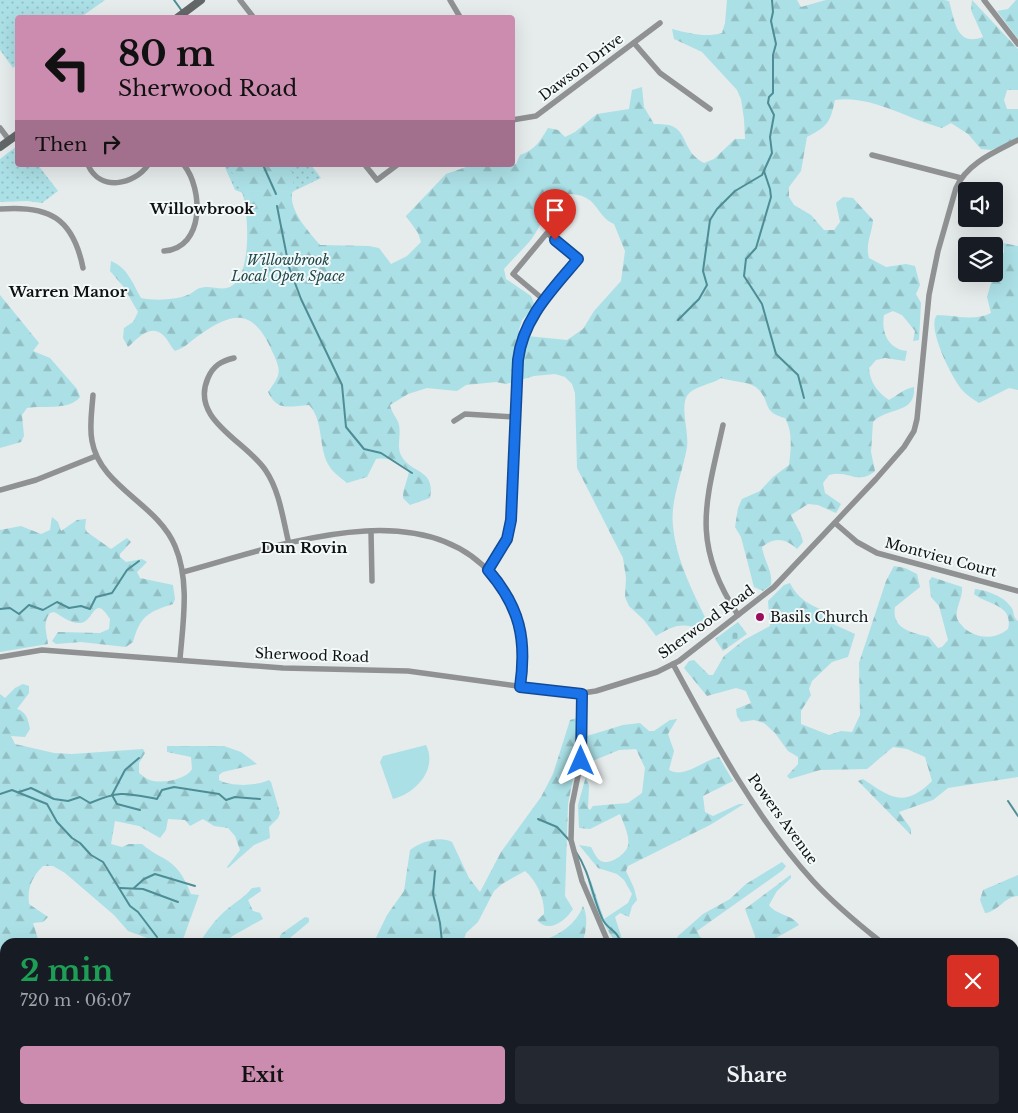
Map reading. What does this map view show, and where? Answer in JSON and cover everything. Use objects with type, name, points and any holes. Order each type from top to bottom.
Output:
[{"type":"street","points":[[181,15],[201,0]]},
{"type":"street","points":[[240,0],[252,15]]},
{"type":"street","points":[[450,0],[459,15]]},
{"type":"street","points":[[984,0],[1018,44]]},
{"type":"street","name":"Dawson Drive","points":[[515,120],[524,120],[536,116],[660,23]]},
{"type":"street","points":[[634,43],[660,73],[710,109]]},
{"type":"street","points":[[0,128],[9,140]]},
{"type":"street","points":[[0,147],[15,136]]},
{"type":"street","name":"Sherwood Road","points":[[0,657],[42,650],[98,656],[180,659],[283,668],[408,671],[582,694],[615,686],[673,664],[778,583],[894,459],[914,431],[917,419],[932,277],[956,188],[961,178],[982,160],[1018,140]]},
{"type":"street","points":[[872,155],[961,178]]},
{"type":"street","points":[[90,167],[100,179],[118,183],[135,179],[146,167]]},
{"type":"street","points":[[164,251],[172,250],[184,242],[196,219],[198,199],[192,178],[185,167]]},
{"type":"street","points":[[367,167],[377,180],[394,167]]},
{"type":"street","points":[[0,210],[35,209],[58,220],[76,245],[83,268]]},
{"type":"street","points":[[488,570],[502,549],[509,530],[518,360],[522,339],[532,315],[578,259],[546,233],[513,274],[544,300]]},
{"type":"street","points":[[234,358],[223,361],[211,370],[205,387],[205,404],[213,419],[253,455],[267,471],[276,492],[289,544]]},
{"type":"street","points":[[93,395],[91,431],[96,456],[112,478],[160,521],[174,544],[183,572],[184,591],[180,659]]},
{"type":"street","points":[[454,421],[464,414],[516,417]]},
{"type":"street","points":[[723,425],[706,505],[705,526],[708,550],[714,572],[738,615]]},
{"type":"street","points":[[0,490],[36,480],[96,456]]},
{"type":"street","name":"Montvieu Court","points":[[836,523],[857,542],[877,553],[1018,591]]},
{"type":"street","points":[[371,531],[372,581]]},
{"type":"street","points":[[183,572],[334,534],[371,531],[413,534],[446,543],[471,555],[488,570],[505,592],[521,631],[524,660],[520,687]]},
{"type":"street","name":"Powers Avenue","points":[[673,664],[750,798],[774,834],[827,896],[875,938]]},
{"type":"street","points":[[582,694],[581,761],[572,805],[572,840],[582,881],[606,938]]},
{"type":"green space","points":[[0,0],[105,0],[84,15],[15,15],[15,66],[13,68],[0,50]]},
{"type":"green space","name":"Willowbrook Local Open Space","points":[[727,0],[797,0],[801,7],[826,0],[944,0],[949,1],[958,30],[967,38],[974,39],[983,37],[971,10],[972,0],[1018,49],[1018,90],[1007,90],[1004,100],[1007,109],[1018,109],[1018,139],[991,150],[981,149],[968,134],[951,123],[942,128],[876,104],[849,99],[835,100],[829,119],[824,127],[807,137],[801,171],[789,187],[789,197],[794,205],[811,215],[824,230],[834,230],[840,222],[836,203],[843,197],[853,198],[873,220],[868,244],[869,258],[886,267],[906,264],[915,266],[920,285],[916,294],[921,303],[919,340],[913,341],[915,331],[902,315],[893,311],[884,315],[883,321],[887,339],[900,350],[907,351],[905,361],[885,358],[876,360],[869,368],[875,386],[889,400],[914,387],[913,396],[911,402],[906,406],[879,417],[873,422],[871,452],[875,471],[863,477],[842,474],[829,475],[823,483],[825,493],[841,504],[836,513],[818,505],[808,504],[791,515],[803,542],[797,549],[780,540],[775,540],[762,547],[771,580],[771,585],[763,591],[754,587],[741,537],[735,527],[738,508],[742,499],[760,491],[773,477],[789,465],[791,441],[788,423],[785,418],[778,416],[770,410],[763,395],[756,387],[747,383],[721,378],[697,388],[689,394],[686,398],[684,409],[687,447],[673,506],[673,526],[681,562],[706,619],[703,629],[683,625],[669,629],[656,636],[644,620],[629,606],[625,597],[626,578],[623,558],[577,468],[575,393],[572,384],[565,377],[555,374],[534,376],[506,384],[496,382],[466,385],[457,391],[427,388],[408,394],[390,405],[399,426],[400,453],[409,465],[426,476],[431,488],[430,498],[410,505],[403,498],[409,470],[394,461],[376,459],[367,477],[347,483],[332,470],[325,457],[314,411],[309,405],[290,407],[280,405],[276,403],[268,392],[278,377],[279,368],[265,338],[251,321],[234,318],[224,321],[213,326],[183,348],[175,351],[165,337],[158,332],[149,331],[144,333],[128,347],[123,338],[124,328],[133,322],[138,312],[123,286],[110,271],[111,261],[126,272],[141,298],[147,299],[179,298],[204,287],[225,288],[233,285],[239,278],[246,254],[246,211],[241,189],[229,167],[290,167],[293,176],[292,202],[294,208],[306,228],[320,245],[379,248],[391,264],[407,256],[421,242],[418,233],[406,216],[446,174],[466,167],[515,167],[520,155],[533,148],[548,128],[558,130],[565,137],[575,132],[597,114],[629,109],[632,90],[642,87],[644,107],[654,124],[670,125],[678,130],[689,149],[704,163],[714,159],[735,139],[745,139],[741,99],[737,90],[702,52],[674,39],[672,29],[697,34],[710,35],[722,33]],"holes":[[[568,194],[585,197],[591,201],[603,216],[614,224],[625,251],[621,281],[594,311],[583,329],[567,340],[527,336],[519,330],[522,320],[535,306],[531,296],[506,279],[504,269],[535,235],[555,202]]]},
{"type":"green space","points":[[1018,0],[1018,39],[997,11],[1008,9]]},
{"type":"green space","points":[[15,148],[15,167],[40,167],[58,191],[42,203],[27,201],[0,202],[0,159]]},
{"type":"green space","points":[[225,167],[313,167],[321,178],[292,192],[257,198],[235,190]]},
{"type":"green space","points":[[1003,243],[1018,246],[1018,390],[1009,388],[979,403],[963,391],[947,365],[937,341],[935,321],[937,315],[971,318],[991,313],[987,297],[991,282],[1003,282]]},
{"type":"green space","points":[[0,295],[39,343],[33,351],[50,358],[77,389],[80,397],[63,406],[27,408],[22,415],[24,436],[21,442],[0,448]]},
{"type":"green space","points":[[52,517],[58,522],[61,531],[77,520],[86,519],[85,528],[87,532],[111,549],[127,538],[131,542],[120,554],[120,557],[126,562],[142,559],[147,562],[137,572],[140,578],[173,585],[175,599],[173,604],[146,616],[139,626],[133,642],[126,647],[81,642],[56,644],[52,641],[58,632],[100,633],[109,629],[110,619],[104,611],[97,608],[88,619],[79,623],[69,621],[54,612],[50,613],[46,621],[48,644],[0,652],[0,530],[21,526],[41,534],[50,530]]},
{"type":"green space","points":[[894,566],[905,568],[917,574],[920,587],[895,607],[897,621],[900,626],[911,632],[929,637],[938,648],[942,647],[948,640],[939,606],[931,597],[929,581],[932,577],[962,587],[957,618],[969,632],[986,637],[1003,633],[1008,629],[1009,621],[1003,610],[979,598],[974,594],[975,589],[990,592],[1000,597],[1011,607],[1018,621],[1018,777],[948,788],[933,800],[899,812],[911,829],[911,835],[858,781],[863,779],[889,795],[905,797],[913,795],[932,781],[925,757],[907,749],[893,747],[867,769],[820,770],[790,779],[787,776],[798,764],[798,757],[788,751],[775,733],[764,723],[754,720],[741,722],[737,716],[736,709],[751,703],[746,691],[736,688],[707,696],[684,668],[689,661],[694,660],[709,675],[713,675],[724,656],[744,640],[770,626],[768,601],[784,585],[790,583],[797,594],[806,602],[829,612],[831,623],[855,634],[848,657],[832,662],[812,681],[809,689],[811,695],[801,711],[801,724],[829,735],[841,731],[852,732],[860,715],[859,663],[886,581]]},
{"type":"green space","points":[[738,622],[747,634],[723,651],[715,639]]},
{"type":"green space","points":[[23,684],[29,686],[29,693],[17,709],[25,714],[30,729],[25,737],[11,736],[15,744],[54,753],[72,754],[143,749],[145,753],[139,763],[139,773],[149,779],[160,782],[184,776],[192,769],[191,757],[167,752],[167,746],[224,746],[241,752],[257,764],[223,772],[219,775],[219,780],[237,785],[258,784],[269,780],[271,782],[280,813],[278,818],[269,827],[270,838],[254,845],[228,868],[240,850],[235,836],[228,828],[214,826],[203,819],[190,826],[185,820],[168,819],[166,830],[160,838],[139,826],[115,821],[111,844],[122,847],[129,844],[142,844],[175,867],[191,894],[199,895],[183,938],[147,938],[128,931],[114,915],[65,873],[53,866],[43,866],[33,879],[29,893],[29,904],[48,917],[43,922],[33,923],[38,938],[0,938],[0,694],[5,698],[15,688]]},
{"type":"green space","points":[[577,718],[576,764],[568,804],[565,896],[573,909],[570,913],[552,926],[542,924],[537,920],[544,914],[543,902],[536,885],[525,871],[502,884],[494,891],[478,922],[466,933],[464,938],[376,938],[387,915],[404,891],[410,850],[419,844],[436,839],[452,842],[469,878],[480,892],[501,852],[541,797],[553,774],[570,720]]},
{"type":"green space","points":[[677,719],[668,734],[674,751],[669,770],[675,772],[687,771],[719,757],[733,781],[703,796],[705,812],[713,816],[739,804],[744,804],[710,825],[628,866],[626,871],[637,900],[632,906],[629,917],[620,913],[615,917],[622,938],[613,938],[601,919],[592,897],[588,880],[591,881],[604,919],[628,903],[632,894],[624,880],[617,874],[598,868],[579,845],[591,847],[599,860],[608,862],[622,854],[627,848],[627,833],[620,814],[590,829],[579,828],[578,805],[586,776],[589,786],[588,808],[590,810],[593,806],[628,803],[642,793],[645,768],[636,749],[619,750],[590,762],[587,736],[623,725],[640,723],[649,731],[654,731],[670,720]]},
{"type":"green space","points":[[426,745],[429,763],[423,779],[410,791],[393,799],[380,762],[383,756]]},
{"type":"green space","points":[[782,862],[786,866],[697,931],[702,938],[677,938],[703,914],[730,899],[746,884]]},
{"type":"green space","points":[[791,875],[791,878],[777,891],[769,905],[775,911],[796,921],[799,925],[776,938],[755,938],[745,909]]},
{"type":"green space","points":[[1018,875],[1018,896],[985,913],[980,900],[983,890]]},
{"type":"green space","points":[[260,887],[261,891],[248,900],[253,911],[260,913],[263,919],[230,938],[203,938],[217,919],[252,888]]},
{"type":"green space","points":[[583,906],[586,914],[583,938],[550,938],[566,929],[580,913]]},
{"type":"green space","points":[[305,917],[309,918],[309,922],[290,938],[280,938],[281,934]]},
{"type":"waterway","points":[[174,0],[182,11]]},
{"type":"waterway","points":[[678,320],[699,299],[707,285],[703,271],[710,220],[717,209],[735,191],[762,175],[772,153],[770,137],[774,115],[768,103],[769,97],[773,93],[773,55],[776,44],[771,21],[773,12],[772,0]]},
{"type":"waterway","points":[[264,167],[276,194]]},
{"type":"waterway","points":[[764,171],[771,197],[756,248],[746,259],[744,276],[762,304],[776,354],[798,375],[804,398]]},
{"type":"waterway","points":[[277,206],[289,267],[301,299],[342,385],[346,427],[364,449],[381,453],[412,473]]},
{"type":"waterway","points":[[0,609],[10,608],[19,614],[29,605],[43,610],[57,602],[69,608],[81,606],[90,609],[96,597],[112,593],[127,570],[139,561]]},
{"type":"waterway","points":[[112,795],[125,770],[139,758]]},
{"type":"waterway","points":[[19,792],[31,788],[54,799],[68,801],[80,797],[90,803],[116,794],[138,795],[157,799],[162,790],[174,787],[219,794],[226,800],[235,797],[260,799]]},
{"type":"waterway","points":[[0,794],[12,790],[47,804],[57,822],[72,838],[80,843],[91,855],[103,862],[130,906],[138,912],[157,937]]},
{"type":"waterway","points":[[112,795],[117,804],[140,810]]},
{"type":"waterway","points":[[1008,801],[1018,816]]},
{"type":"waterway","points":[[538,819],[557,827],[570,841]]},
{"type":"waterway","points":[[576,852],[585,868],[602,918],[619,938]]},
{"type":"waterway","points":[[435,871],[433,894],[442,938]]},
{"type":"waterway","points":[[134,888],[144,879],[155,874],[195,886]]},
{"type":"waterway","points":[[120,888],[143,889],[178,902]]},
{"type":"place","name":"Basils Church","points":[[760,617]]},
{"type":"district","name":"Willowbrook","points":[[202,209]]},
{"type":"district","name":"Warren Manor","points":[[68,292]]},
{"type":"district","name":"Dun Rovin","points":[[304,548]]},
{"type":"route","points":[[555,240],[578,259],[535,310],[522,339],[518,360],[511,520],[507,539],[488,570],[512,604],[521,631],[524,660],[520,687],[556,693],[582,694],[581,761]]}]
